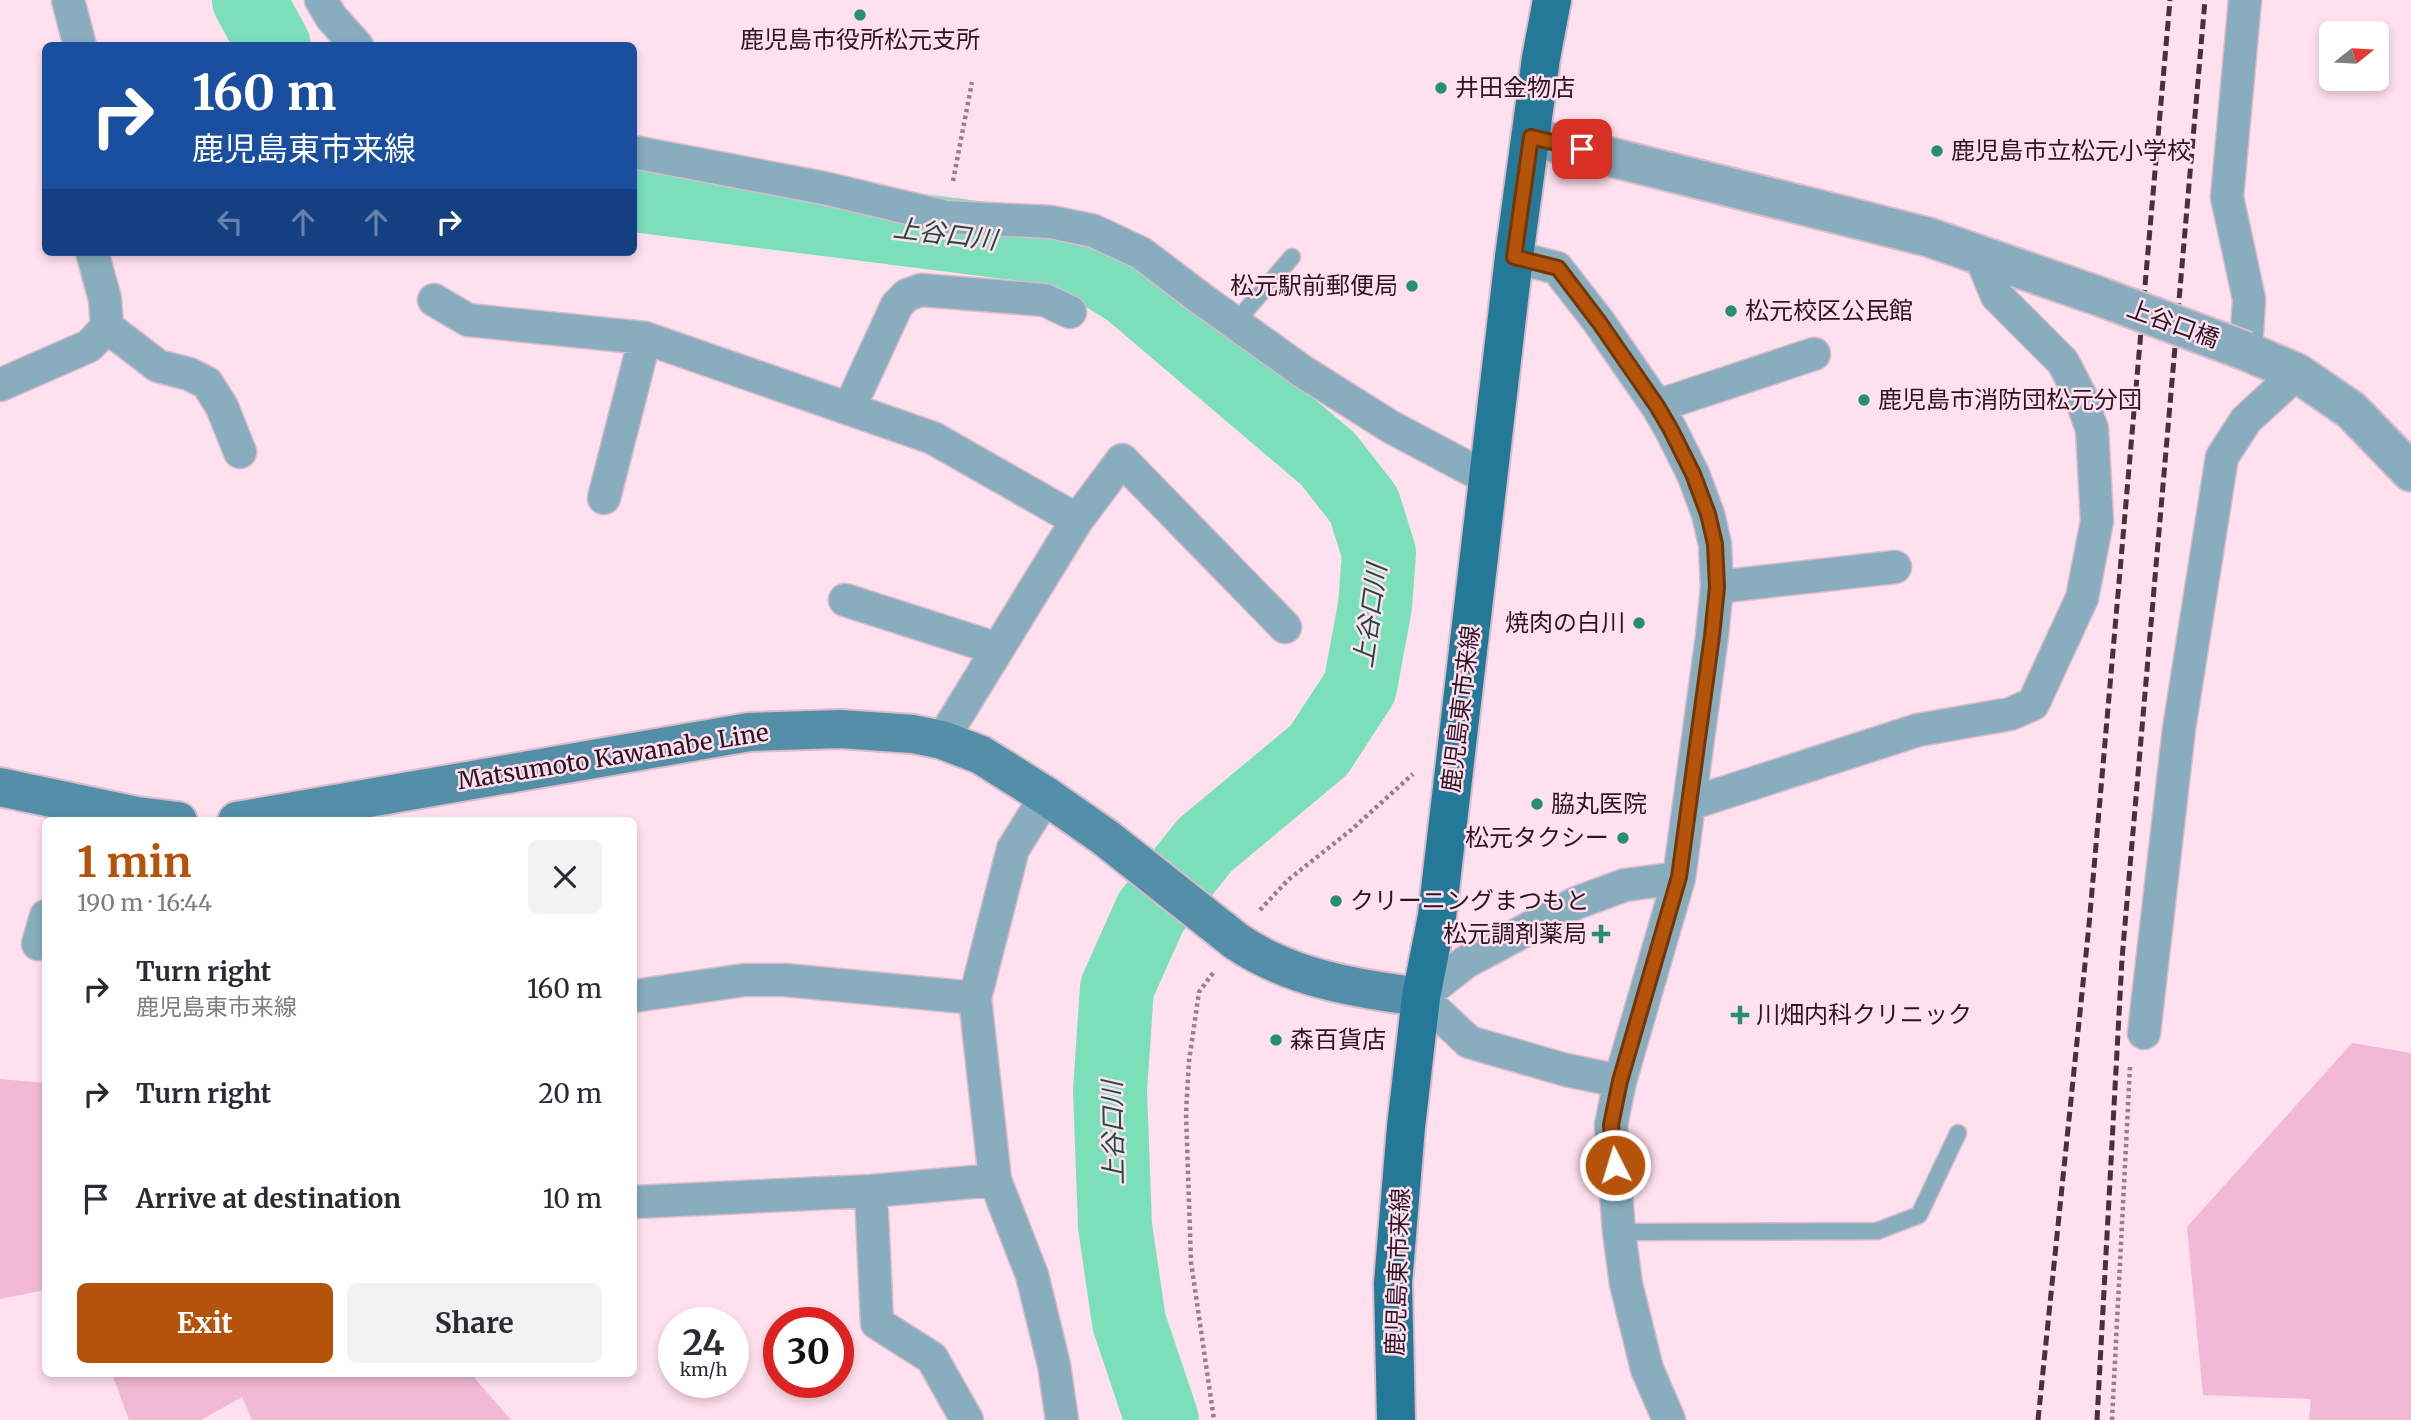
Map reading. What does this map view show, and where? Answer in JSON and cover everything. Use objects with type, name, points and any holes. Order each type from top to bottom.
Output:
[{"type":"main road","name":"鹿児島東市来線","points":[[1396,1420],[1393,1283],[1406,1127],[1421,997],[1437,916],[1514,257],[1541,58],[1552,0]]},
{"type":"main road","name":"Matsumoto Kawanabe Line","points":[[260,817],[749,732],[840,729],[913,734],[942,740],[981,755],[1046,796],[1106,838],[1258,956],[1322,979],[1421,997]]},
{"type":"main road","points":[[0,787],[71,812],[130,817]]},
{"type":"street","points":[[68,0],[78,42]]},
{"type":"street","points":[[321,0],[331,17],[353,42]]},
{"type":"street","points":[[2245,0],[2227,197],[2249,299],[2246,351]]},
{"type":"street","name":"上谷口橋","points":[[1531,137],[1957,246],[2246,351],[2297,373],[2351,410],[2411,472]]},
{"type":"street","points":[[637,153],[824,188],[946,217],[1051,222],[1094,231],[1141,253],[1302,371],[1391,426],[1489,479]]},
{"type":"street","points":[[1689,804],[1918,730],[2010,714],[2033,704],[2082,598],[2097,521],[2092,429],[2079,393],[2063,362],[1997,296],[1980,255]]},
{"type":"street","points":[[0,385],[89,346],[107,327],[105,299],[93,256]]},
{"type":"street","points":[[1514,257],[1558,268],[1599,322],[1657,406],[1693,474],[1708,514],[1715,544],[1717,587],[1712,636],[1679,877],[1620,1081],[1611,1125],[1626,1284],[1647,1369],[1670,1420]]},
{"type":"street","points":[[849,409],[897,305],[907,295],[921,290],[1045,300],[1070,312]]},
{"type":"street","points":[[434,300],[468,320],[645,338],[933,438],[1077,520]]},
{"type":"street","points":[[107,327],[158,366],[189,374],[207,383],[222,407],[240,452]]},
{"type":"street","points":[[604,498],[645,338]]},
{"type":"street","points":[[1657,406],[1814,354]]},
{"type":"street","points":[[2144,1033],[2179,729],[2222,457],[2246,420],[2297,373]]},
{"type":"street","points":[[942,740],[1077,520],[1122,460],[1285,626]]},
{"type":"street","points":[[1717,587],[1895,567]]},
{"type":"street","points":[[845,600],[998,649]]},
{"type":"street","points":[[1046,796],[1013,849],[975,998],[995,1180],[1032,1275],[1054,1365],[1062,1420]]},
{"type":"street","points":[[1620,1081],[1566,1070],[1469,1042],[1421,997],[1466,962],[1576,903],[1625,885],[1679,877]]},
{"type":"street","points":[[637,996],[744,980],[785,980],[975,998]]},
{"type":"street","points":[[637,1202],[871,1191],[995,1180]]},
{"type":"street","points":[[871,1191],[877,1323],[932,1358],[967,1420]]},
{"type":"lane","points":[[1235,323],[1292,257]]},
{"type":"lane","points":[[1619,1232],[1877,1231],[1920,1215],[1958,1133]]},
{"type":"path","points":[[946,217],[972,82]]},
{"type":"path","points":[[1214,1420],[1191,1262],[1186,1113],[1189,1061],[1199,992],[1255,915],[1288,880],[1351,830],[1417,771],[1454,765]]},
{"type":"path","points":[[2112,1420],[2131,1046],[2144,1033]]},
{"type":"shaded area","points":[[2352,1043],[2411,1053],[2411,1420],[2309,1420],[2311,1399],[2203,1395],[2187,1227]]},
{"type":"shaded area","points":[[0,1079],[42,1083],[42,1291],[0,1299]]},
{"type":"shaded area","points":[[113,1377],[474,1377],[511,1420],[252,1420],[242,1397],[201,1420],[129,1420]]},
{"type":"waterway","name":"上谷口川","points":[[249,0],[272,42]]},
{"type":"waterway","name":"上谷口川","points":[[637,195],[1063,249],[1129,290],[1328,459],[1364,505],[1379,553],[1375,606],[1360,687],[1319,750],[1205,845],[1151,912],[1117,988],[1110,1090],[1115,1226],[1129,1322],[1162,1420]]},
{"type":"railway","points":[[2038,1420],[2089,925],[2170,0]]},
{"type":"railway","points":[[2097,1420],[2122,959],[2205,0]]},
{"type":"place","name":"鹿児島市役所松元支所","points":[[860,15]]},
{"type":"place","name":"井田金物店","points":[[1441,88]]},
{"type":"place","name":"鹿児島市立松元小学校","points":[[1937,151]]},
{"type":"place","name":"松元駅前郵便局","points":[[1412,286]]},
{"type":"place","name":"松元校区公民館","points":[[1731,311]]},
{"type":"place","name":"鹿児島市消防団松元分団","points":[[1864,400]]},
{"type":"place","name":"焼肉の白川","points":[[1639,623]]},
{"type":"place","name":"脇丸医院","points":[[1537,804]]},
{"type":"place","name":"松元タクシー","points":[[1623,838]]},
{"type":"place","name":"クリーニングまつもと","points":[[1336,901]]},
{"type":"place","name":"松元調剤薬局","points":[[1601,934]]},
{"type":"place","name":"川畑内科クリニック","points":[[1740,1015]]},
{"type":"place","name":"森百貨店","points":[[1276,1040]]},
{"type":"route","points":[[1582,149],[1531,137],[1514,257],[1558,268],[1657,406],[1693,474],[1708,514],[1715,544],[1717,587],[1679,877],[1620,1081],[1611,1125],[1615,1165]]}]
